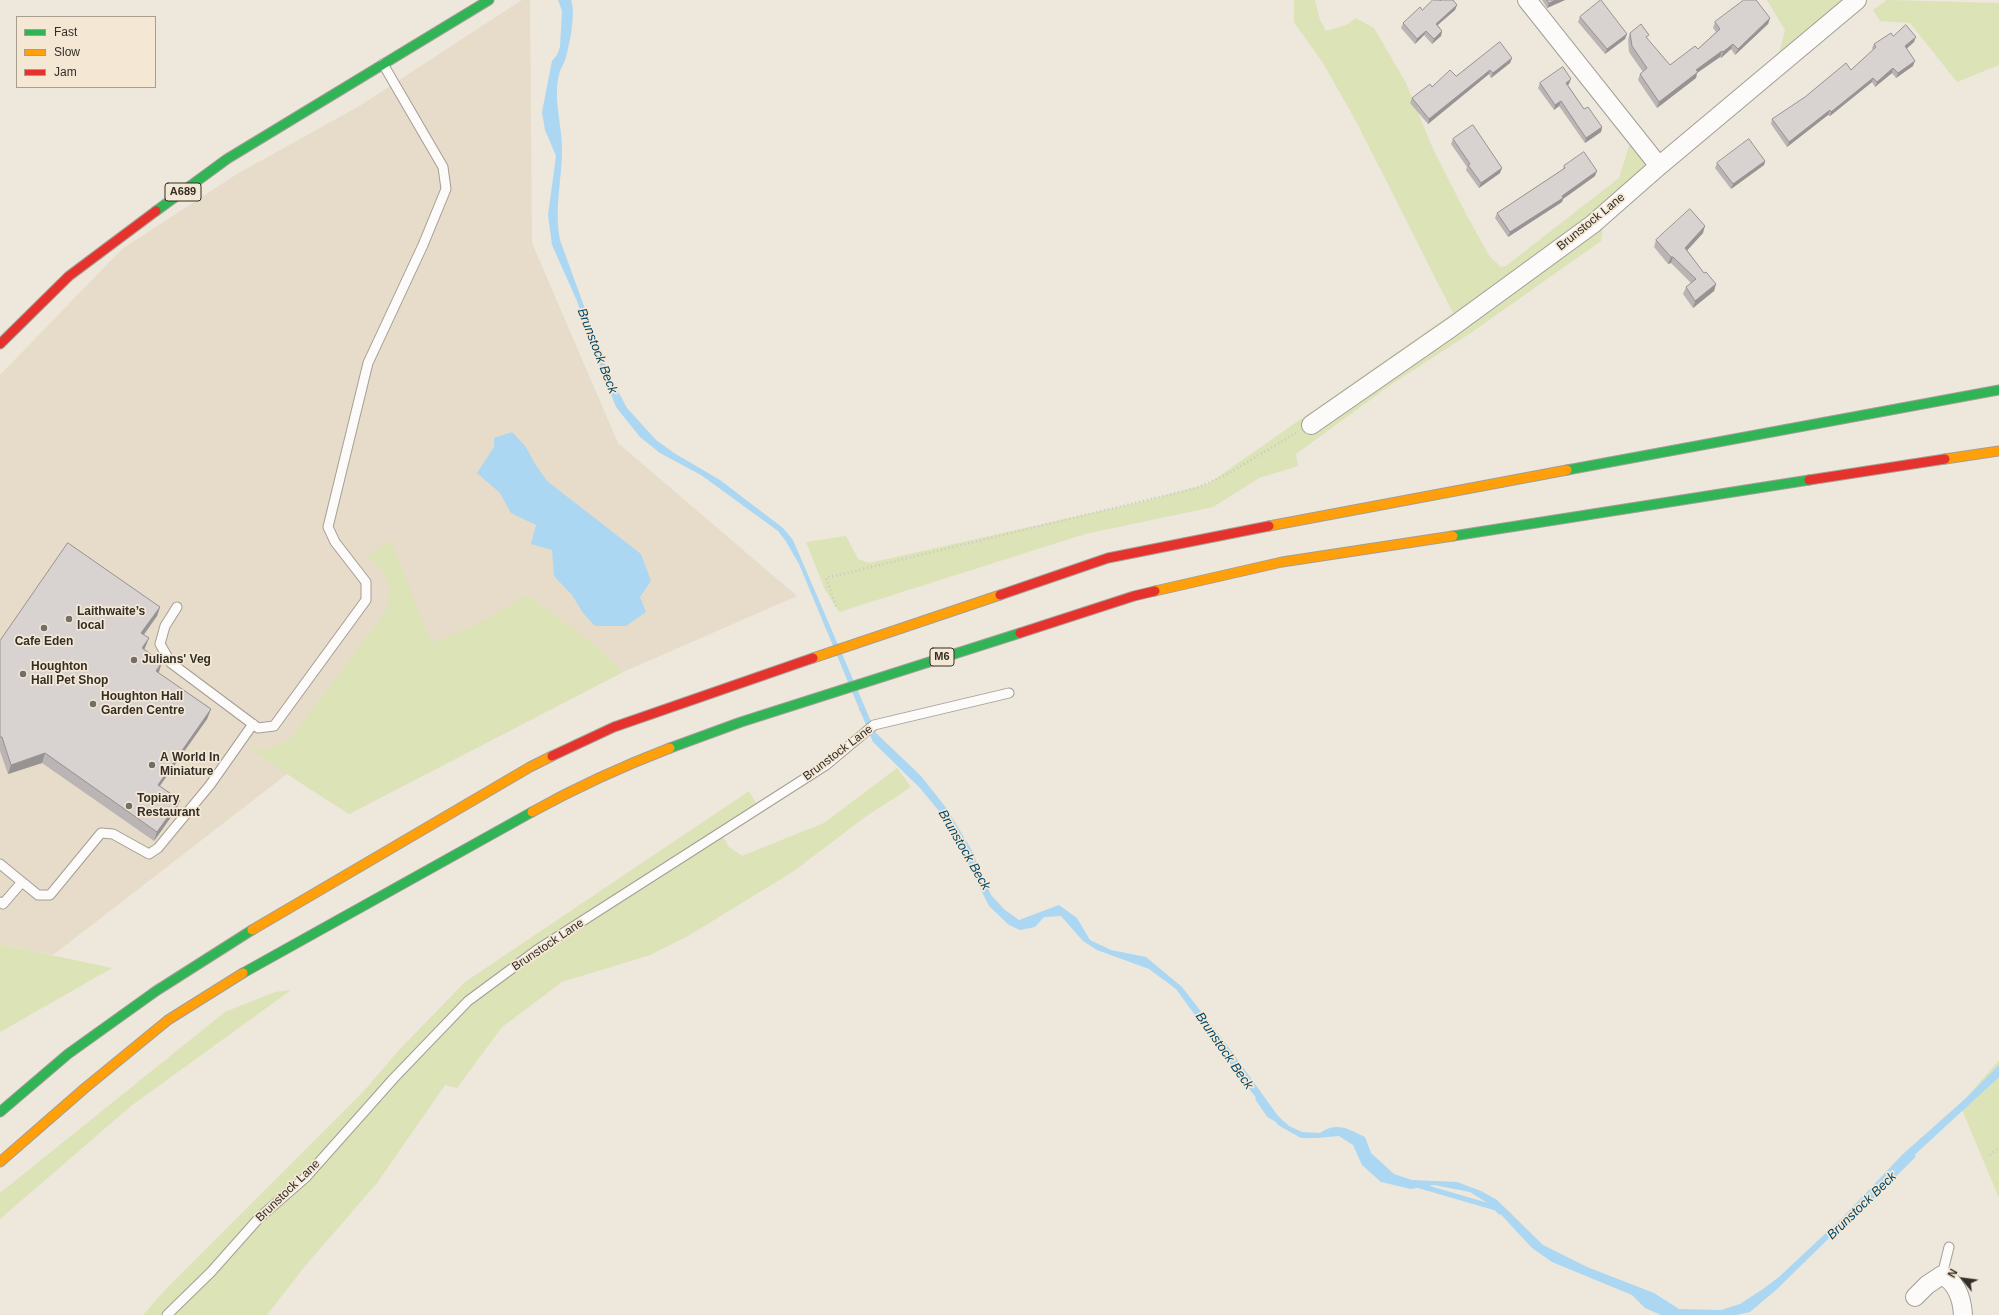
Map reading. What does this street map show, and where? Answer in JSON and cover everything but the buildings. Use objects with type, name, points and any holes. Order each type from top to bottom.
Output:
[{"type":"highway","name":"A689","points":[[0,344],[69,276],[227,159],[489,0]]},
{"type":"highway","points":[[0,1112],[68,1054],[156,991],[267,921],[530,767],[614,728],[699,696],[1108,558],[1999,390]]},
{"type":"highway","name":"M6","points":[[0,1162],[85,1088],[168,1020],[241,974],[562,795],[631,763],[741,722],[1134,596],[1202,579],[1290,561],[1999,451]]},
{"type":"street","points":[[1527,0],[1659,166]]},
{"type":"street","name":"Brunstock Lane","points":[[1311,425],[1452,327],[1593,224],[1659,166],[1857,0]]},
{"type":"street","points":[[1915,1297],[1927,1285],[1942,1275],[1952,1280],[1958,1291],[1964,1315]]},
{"type":"lane","points":[[177,607],[165,626],[160,644],[171,663],[258,728],[274,726],[366,600],[366,582],[335,542],[328,527],[368,363],[423,245],[446,189],[443,167],[383,64]]},
{"type":"lane","name":"Brunstock Lane","points":[[167,1315],[210,1272],[259,1218],[306,1178],[394,1078],[468,1001],[537,950],[826,765],[874,725],[1009,693]]},
{"type":"lane","points":[[0,864],[38,895],[50,895],[101,833],[113,834],[149,854],[158,848],[210,785],[253,724]]},
{"type":"lane","points":[[0,902],[3,904],[22,882]]},
{"type":"lane","points":[[1942,1275],[1949,1248]]},
{"type":"path","points":[[836,606],[826,578],[1196,488],[1224,476],[1311,425]]},
{"type":"path","points":[[1990,1155],[1999,1147]]},
{"type":"shaded area","points":[[522,0],[530,0],[532,243],[618,443],[797,596],[623,672],[349,814],[287,774],[53,955],[0,944],[0,375],[122,249],[237,174],[361,105]]},
{"type":"green space","points":[[1294,0],[1315,0],[1320,20],[1326,31],[1346,25],[1356,18],[1374,28],[1406,83],[1433,149],[1466,214],[1490,257],[1501,267],[1506,266],[1619,178],[1629,146],[1632,145],[1647,164],[1645,184],[1603,226],[1601,241],[1472,332],[1389,386],[1296,454],[1298,466],[1259,478],[1213,507],[1085,534],[839,612],[825,590],[806,542],[846,536],[858,559],[869,563],[1141,502],[1208,484],[1453,313],[1357,123],[1323,63],[1294,22]]},
{"type":"green space","points":[[1767,0],[1863,0],[1779,54],[1785,30]]},
{"type":"green space","points":[[1887,0],[1999,3],[1999,65],[1957,82],[1910,23],[1880,21],[1873,10]]},
{"type":"green space","points":[[391,540],[431,643],[472,627],[527,595],[596,646],[623,672],[349,814],[248,747],[265,750],[290,739],[386,611],[389,593],[387,580],[380,569],[367,557]]},
{"type":"green space","points":[[897,768],[911,787],[865,817],[794,871],[688,936],[650,955],[562,982],[502,1027],[457,1088],[445,1085],[377,1183],[305,1266],[267,1315],[143,1315],[164,1291],[364,1091],[399,1050],[465,982],[749,791],[759,809],[719,830],[729,847],[742,856],[824,823]]},
{"type":"green space","points":[[0,944],[112,968],[0,1032]]},
{"type":"green space","points":[[291,990],[131,1106],[0,1219],[0,1193],[225,1012],[275,992]]},
{"type":"green space","points":[[1999,1060],[1999,1198],[1960,1105]]},
{"type":"water","name":"Brunstock Beck","points":[[558,0],[571,0],[573,12],[572,28],[566,59],[560,71],[557,90],[562,139],[562,161],[558,206],[558,228],[560,240],[608,372],[627,408],[656,440],[674,453],[720,480],[783,528],[793,540],[876,733],[921,776],[947,809],[971,849],[991,895],[1005,910],[1019,920],[1059,905],[1077,918],[1090,940],[1111,950],[1146,957],[1182,987],[1224,1041],[1278,1116],[1289,1126],[1302,1132],[1320,1133],[1332,1127],[1353,1131],[1365,1137],[1371,1153],[1394,1174],[1412,1180],[1457,1182],[1481,1191],[1497,1200],[1543,1245],[1587,1267],[1654,1293],[1679,1309],[1721,1310],[1740,1304],[1779,1277],[1843,1217],[1903,1154],[1966,1098],[1999,1065],[1999,1077],[1908,1161],[1777,1289],[1750,1312],[1736,1315],[1661,1315],[1645,1308],[1632,1295],[1552,1262],[1532,1248],[1494,1207],[1470,1192],[1434,1185],[1411,1189],[1381,1182],[1362,1165],[1353,1145],[1339,1136],[1301,1138],[1278,1125],[1242,1080],[1176,989],[1149,969],[1097,950],[1083,941],[1061,916],[1044,917],[1035,927],[1020,930],[1009,925],[989,906],[958,844],[939,811],[920,788],[873,742],[799,564],[785,540],[778,531],[701,475],[660,453],[640,437],[616,407],[597,359],[577,301],[552,245],[548,215],[556,156],[545,130],[542,112],[552,61],[557,55],[560,47],[562,11]]},
{"type":"water","points":[[512,432],[526,447],[535,464],[547,481],[641,554],[651,581],[640,597],[646,612],[626,626],[595,626],[583,613],[572,595],[554,576],[552,550],[531,544],[536,525],[511,513],[500,493],[477,473],[494,447],[494,438]]},
{"type":"waterway","name":"Brunstock Beck","points":[[1258,1099],[1269,1115],[1276,1119]]},
{"type":"waterway","name":"Brunstock Beck","points":[[1848,1221],[1913,1156]]},
{"type":"waterway","name":"Brunstock Beck","points":[[1417,1185],[1496,1208],[1500,1212]]},
{"type":"traffic: fast","points":[[156,211],[227,159],[489,0]]},
{"type":"traffic: fast","points":[[1567,470],[1999,390]]},
{"type":"traffic: fast","points":[[1453,536],[1809,480]]},
{"type":"traffic: fast","points":[[670,748],[741,722],[1020,633]]},
{"type":"traffic: fast","points":[[243,973],[532,812]]},
{"type":"traffic: fast","points":[[0,1112],[68,1054],[156,991],[252,930]]},
{"type":"traffic: slow","points":[[1945,459],[1999,451]]},
{"type":"traffic: slow","points":[[1269,526],[1567,470]]},
{"type":"traffic: slow","points":[[1155,591],[1282,562],[1453,536]]},
{"type":"traffic: slow","points":[[813,658],[1000,595]]},
{"type":"traffic: slow","points":[[532,812],[600,777],[670,748]]},
{"type":"traffic: slow","points":[[252,930],[530,767],[552,756]]},
{"type":"traffic: slow","points":[[0,1162],[85,1088],[168,1020],[243,973]]},
{"type":"traffic: jam","points":[[0,344],[69,276],[156,211]]},
{"type":"traffic: jam","points":[[1809,480],[1945,459]]},
{"type":"traffic: jam","points":[[1000,595],[1108,558],[1269,526]]},
{"type":"traffic: jam","points":[[1020,633],[1134,596],[1155,591]]},
{"type":"traffic: jam","points":[[552,756],[614,727],[813,658]]},
{"type":"place","name":"Laithwaite’s local","points":[[69,619]]},
{"type":"place","name":"Cafe Eden","points":[[44,628]]},
{"type":"place","name":"Julians' Veg","points":[[134,660]]},
{"type":"place","name":"Houghton Hall Pet Shop","points":[[23,674]]},
{"type":"place","name":"Houghton Hall Garden Centre","points":[[93,704]]},
{"type":"place","name":"A World In Miniature","points":[[152,765]]},
{"type":"place","name":"Topiary Restaurant","points":[[129,806]]}]
